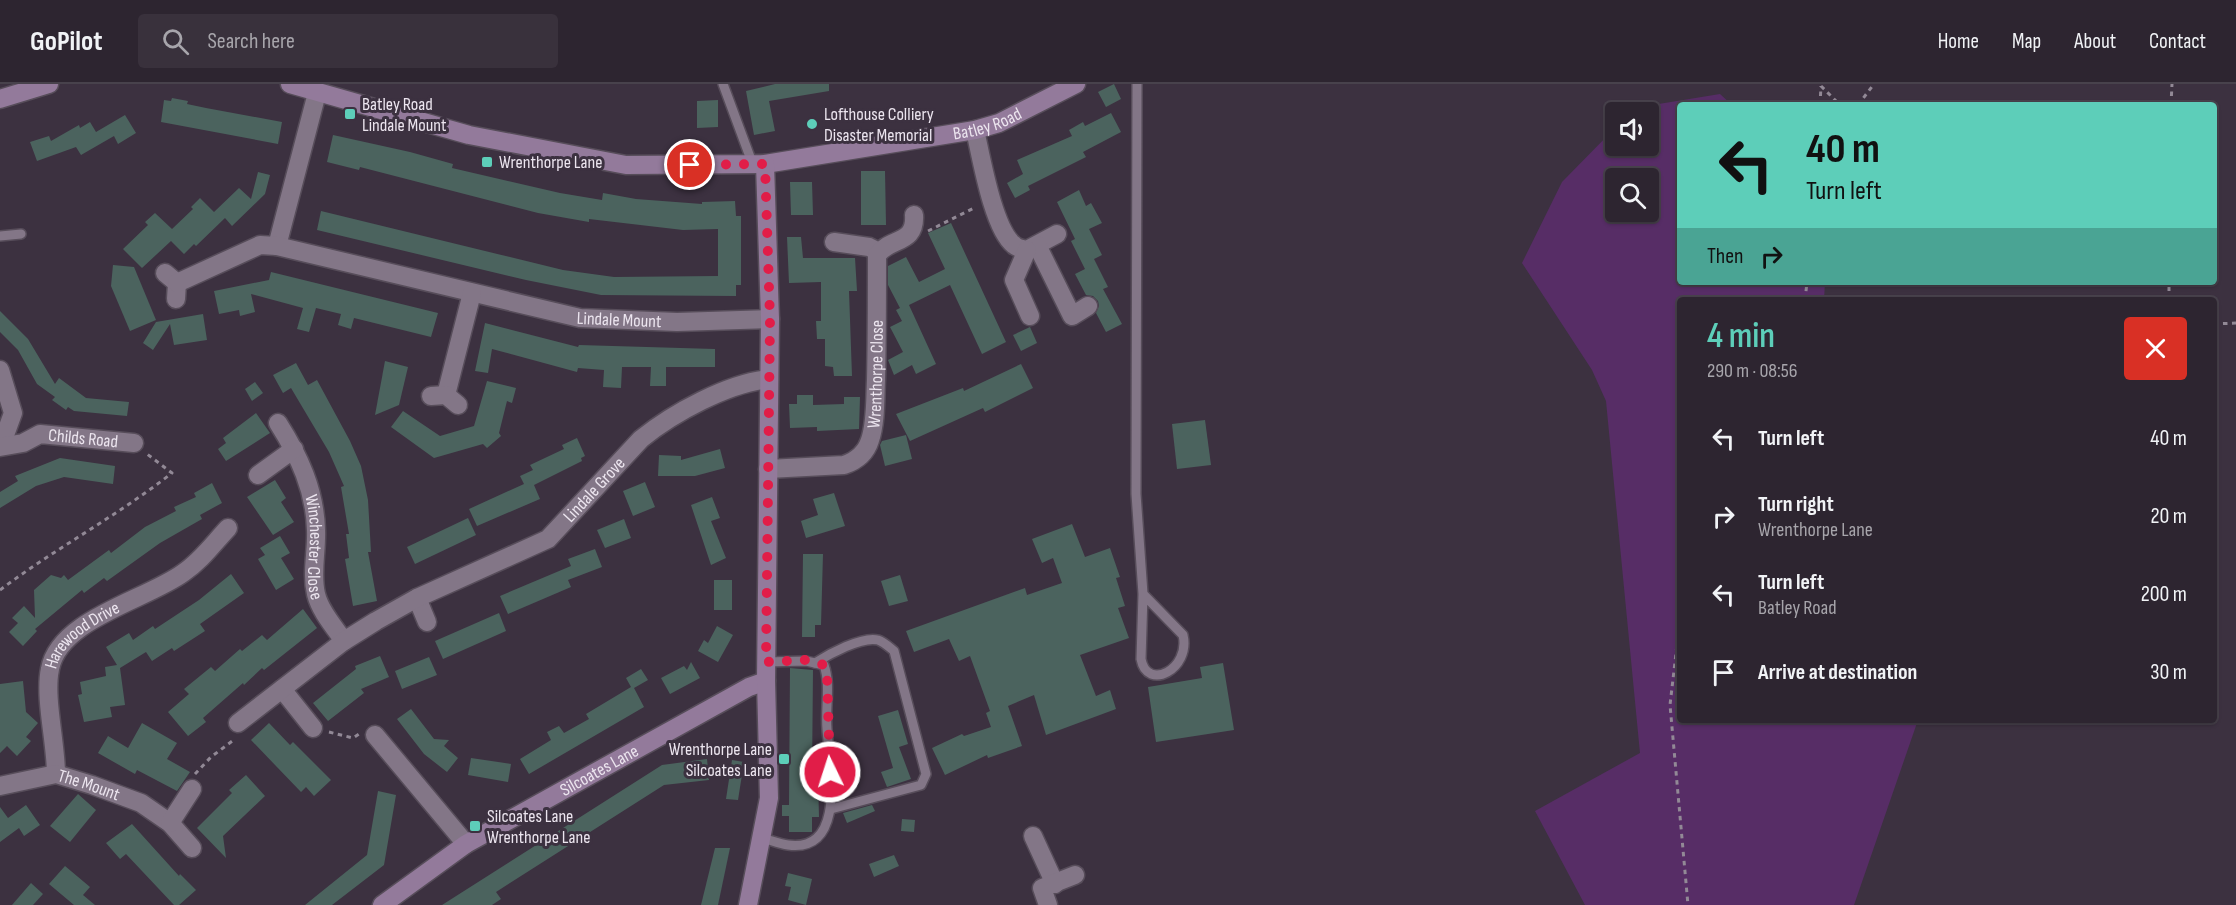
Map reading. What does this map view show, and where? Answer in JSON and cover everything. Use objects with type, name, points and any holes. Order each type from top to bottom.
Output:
[{"type":"street","points":[[0,99],[49,84]]},
{"type":"street","name":"Batley Road","points":[[290,84],[469,135],[569,156],[626,165],[759,165],[975,130],[999,123],[1076,84]]},
{"type":"street","points":[[277,246],[317,93]]},
{"type":"street","points":[[975,130],[991,199],[1008,238],[1015,246],[1035,251],[1071,316],[1088,306]]},
{"type":"street","points":[[748,905],[769,798],[766,662],[770,319],[759,165]]},
{"type":"street","points":[[834,242],[869,247],[879,252],[901,241],[915,226],[914,215]]},
{"type":"street","points":[[1030,316],[1014,280],[1035,251],[1057,234]]},
{"type":"street","name":"Lindale Mount","points":[[172,285],[260,245],[277,246],[580,318],[677,322],[770,319]]},
{"type":"street","name":"Wrenthorpe Close","points":[[768,469],[844,465],[862,454],[869,444],[875,408],[877,255],[879,252]]},
{"type":"street","points":[[445,399],[472,294]]},
{"type":"street","points":[[0,370],[13,413],[40,434]]},
{"type":"street","name":"Lindale Grove","points":[[238,723],[345,641],[417,598],[548,539],[641,439],[658,426],[712,398],[752,381],[769,379]]},
{"type":"street","points":[[1,446],[13,413]]},
{"type":"street","name":"Winchester Close","points":[[278,423],[306,477],[313,503],[316,530],[314,579],[316,596],[345,641]]},
{"type":"street","name":"Childs Road","points":[[1,446],[22,443],[40,434],[134,443]]},
{"type":"street","points":[[258,475],[294,450]]},
{"type":"street","name":"Harewood Drive","points":[[56,774],[49,669],[57,650],[70,636],[115,606],[154,592],[178,567],[201,560],[221,530]]},
{"type":"street","points":[[417,598],[427,622]]},
{"type":"street","name":"Silcoates Lane","points":[[382,905],[466,844],[749,687],[766,681]]},
{"type":"street","points":[[282,689],[313,728]]},
{"type":"street","points":[[375,735],[466,844]]},
{"type":"street","name":"The Mount","points":[[0,786],[56,774],[141,803],[170,823],[192,848]]},
{"type":"street","points":[[170,823],[192,789]]},
{"type":"street","points":[[1033,836],[1055,884]]},
{"type":"street","points":[[1048,905],[1042,888],[1075,875]]},
{"type":"lane","points":[[723,84],[759,165]]},
{"type":"lane","points":[[1137,84],[1136,494],[1143,594],[1143,667],[1148,673],[1159,675],[1170,672],[1180,661],[1185,643],[1183,634],[1143,594]]},
{"type":"lane","points":[[0,236],[21,234]]},
{"type":"lane","points":[[815,663],[832,651],[872,639],[881,641],[894,651],[926,774],[921,785],[907,791],[831,809]]},
{"type":"lane","points":[[762,838],[789,846],[805,844],[817,838],[825,827],[831,809],[826,725],[827,674],[824,665],[806,660],[766,662]]},
{"type":"path","points":[[1860,102],[1874,84]]},
{"type":"path","points":[[2171,102],[2172,84]]},
{"type":"path","points":[[1820,102],[1821,85]]},
{"type":"path","points":[[1821,85],[1837,102]]},
{"type":"path","points":[[901,241],[905,243],[991,199]]},
{"type":"path","points":[[2217,324],[2236,324]]},
{"type":"path","points":[[0,591],[42,559],[130,506],[172,473],[134,443]]},
{"type":"path","points":[[1677,645],[1670,705],[1688,905]]},
{"type":"path","points":[[313,728],[320,721],[331,734],[353,738],[368,728],[375,735]]},
{"type":"path","points":[[192,789],[191,778],[211,757],[225,749],[241,732],[238,723]]},
{"type":"shaded area","points":[[1720,94],[1729,102],[1677,102],[1677,285],[1825,285],[1824,297],[1677,297],[1677,723],[1917,723],[1854,905],[1585,905],[1535,811],[1640,753],[1606,401],[1592,370],[1522,263],[1562,182],[1605,138],[1605,156],[1659,156],[1659,104]]},
{"type":"building","points":[[775,84],[829,84],[829,91],[769,101],[775,131],[754,135],[746,91]]},
{"type":"building","points":[[1114,84],[1121,99],[1106,107],[1098,92]]},
{"type":"building","points":[[172,98],[188,101],[187,104],[282,122],[278,144],[161,122],[164,100],[171,101]]},
{"type":"building","points":[[718,100],[718,127],[697,128],[697,101]]},
{"type":"building","points":[[1111,113],[1121,132],[1083,152],[1086,157],[1028,186],[1030,190],[1015,198],[1007,183],[1023,174],[1017,160],[1072,136],[1069,130],[1083,122],[1085,126]]},
{"type":"building","points":[[125,115],[136,133],[118,144],[114,136],[81,155],[76,147],[37,161],[30,142],[49,136],[51,141],[79,125],[80,128],[90,122],[96,132]]},
{"type":"building","points":[[333,135],[410,152],[453,164],[452,168],[560,193],[602,200],[603,193],[636,199],[702,204],[702,202],[735,201],[736,216],[741,216],[741,285],[736,285],[736,296],[601,295],[526,280],[317,230],[321,211],[563,270],[614,277],[718,276],[718,229],[683,230],[589,219],[589,222],[538,213],[360,167],[359,170],[327,162]]},
{"type":"building","points":[[861,171],[885,171],[886,225],[861,225]]},
{"type":"building","points":[[258,172],[270,175],[265,194],[232,226],[225,218],[196,246],[194,244],[184,254],[171,241],[142,268],[123,249],[148,225],[145,222],[155,213],[172,229],[193,209],[191,207],[200,198],[214,212],[239,188],[251,199]]},
{"type":"building","points":[[790,182],[812,182],[813,215],[791,215]]},
{"type":"building","points":[[1079,190],[1086,206],[1091,203],[1102,223],[1089,229],[1102,255],[1094,259],[1108,287],[1103,289],[1122,324],[1106,332],[1096,313],[1099,306],[1098,301],[1093,296],[1086,295],[1075,274],[1085,269],[1071,241],[1075,239],[1057,202]]},
{"type":"building","points":[[951,223],[1006,342],[982,354],[950,285],[909,305],[936,364],[916,374],[912,365],[894,375],[888,360],[903,352],[890,327],[902,321],[896,310],[900,308],[888,285],[888,266],[906,257],[919,282],[945,269],[928,233]]},
{"type":"building","points":[[787,237],[801,237],[803,258],[855,258],[857,291],[849,291],[852,376],[834,376],[833,367],[825,366],[825,339],[817,339],[816,321],[821,321],[821,282],[789,283]]},
{"type":"building","points":[[113,265],[134,267],[156,320],[130,331],[111,286]]},
{"type":"building","points":[[271,272],[438,313],[431,337],[354,318],[351,329],[338,325],[341,314],[316,308],[309,332],[297,329],[303,308],[251,294],[255,312],[240,316],[239,310],[219,314],[214,291],[269,280]]},
{"type":"building","points":[[0,311],[28,339],[55,384],[59,378],[86,398],[129,402],[127,416],[74,411],[68,407],[66,410],[52,400],[55,397],[37,384],[18,350],[0,332]]},
{"type":"building","points":[[203,314],[207,340],[174,345],[170,324],[153,350],[143,343],[156,322]]},
{"type":"building","points":[[485,323],[578,347],[579,345],[715,349],[715,367],[666,367],[666,386],[650,386],[651,367],[622,367],[621,388],[603,387],[604,370],[578,368],[577,372],[492,349],[488,373],[475,371]]},
{"type":"building","points":[[1030,327],[1037,343],[1021,351],[1013,335]]},
{"type":"building","points":[[385,361],[408,367],[399,405],[375,415]]},
{"type":"building","points":[[296,363],[308,385],[317,380],[361,466],[368,500],[371,552],[368,552],[377,601],[353,606],[345,559],[349,558],[346,534],[349,534],[341,487],[344,486],[329,452],[291,388],[283,393],[273,375]]},
{"type":"building","points":[[1021,364],[1033,388],[985,412],[983,408],[910,441],[896,414],[963,388],[964,391]]},
{"type":"building","points":[[487,381],[516,388],[512,403],[507,401],[499,433],[501,436],[487,448],[483,444],[434,458],[391,427],[403,411],[440,436],[474,426]]},
{"type":"building","points":[[255,382],[263,393],[252,401],[245,389]]},
{"type":"building","points":[[797,395],[813,395],[813,405],[844,404],[844,397],[860,397],[859,429],[817,431],[817,427],[790,428],[789,404],[797,404]]},
{"type":"building","points":[[256,413],[270,433],[226,461],[218,449],[226,443],[223,438]]},
{"type":"building","points":[[1205,420],[1211,465],[1177,469],[1172,424]]},
{"type":"building","points":[[906,435],[912,459],[885,466],[880,445],[882,441]]},
{"type":"building","points":[[577,438],[585,456],[581,458],[582,461],[534,485],[540,499],[477,526],[469,509],[524,484],[520,476],[533,470],[530,465],[564,449],[562,445]]},
{"type":"building","points":[[720,449],[725,468],[695,476],[658,476],[659,455],[681,456],[681,460]]},
{"type":"building","points":[[60,458],[115,466],[113,484],[64,477],[36,486],[0,508],[0,492],[18,481],[15,476]]},
{"type":"building","points":[[275,480],[286,498],[281,502],[294,522],[273,535],[247,497]]},
{"type":"building","points":[[645,482],[655,507],[633,516],[623,491]]},
{"type":"building","points":[[212,483],[222,503],[200,515],[202,519],[160,543],[107,581],[104,578],[84,593],[82,590],[35,629],[37,631],[23,646],[9,632],[18,623],[12,618],[24,606],[35,618],[34,590],[51,575],[61,578],[64,575],[68,580],[109,550],[111,553],[145,527],[176,511],[174,507],[196,497],[194,493]]},
{"type":"building","points":[[834,493],[845,526],[806,538],[801,521],[818,515],[813,499]]},
{"type":"building","points":[[712,497],[720,518],[711,521],[726,558],[711,565],[691,505]]},
{"type":"building","points":[[468,518],[476,535],[415,564],[407,547]]},
{"type":"building","points":[[624,519],[631,538],[605,548],[597,530]]},
{"type":"building","points":[[1072,524],[1085,557],[1110,548],[1120,577],[1116,578],[1125,606],[1118,608],[1129,638],[1080,655],[1096,696],[1110,690],[1116,709],[1046,735],[1034,695],[1008,706],[1022,746],[988,758],[987,755],[945,775],[932,748],[962,734],[964,736],[991,727],[986,713],[990,711],[970,656],[959,661],[949,639],[914,652],[906,631],[1025,588],[1027,595],[1062,583],[1053,558],[1042,563],[1032,539]]},
{"type":"building","points":[[280,536],[290,553],[281,558],[294,579],[276,590],[258,559],[265,555],[260,548]]},
{"type":"building","points":[[595,549],[602,567],[568,580],[571,587],[508,614],[500,596],[571,566],[568,559]]},
{"type":"building","points":[[803,554],[823,554],[821,625],[815,625],[815,637],[802,637]]},
{"type":"building","points":[[231,574],[244,593],[200,624],[205,631],[174,651],[172,648],[152,661],[146,652],[120,668],[125,705],[110,707],[112,717],[84,722],[78,695],[82,694],[80,682],[106,676],[105,667],[117,665],[106,647],[129,633],[133,640],[153,626],[155,629],[199,600]]},
{"type":"building","points":[[900,575],[908,601],[889,606],[881,581]]},
{"type":"building","points":[[714,580],[732,580],[732,610],[714,610]]},
{"type":"building","points":[[303,609],[317,628],[264,670],[262,668],[244,685],[243,683],[203,718],[206,722],[188,736],[168,712],[189,694],[184,689],[211,667],[215,671],[240,649],[242,651],[262,635],[267,640]]},
{"type":"building","points":[[499,613],[506,631],[443,659],[435,641]]},
{"type":"building","points":[[717,626],[733,635],[718,662],[698,651],[704,640],[708,643]]},
{"type":"building","points":[[380,656],[389,677],[361,689],[364,693],[328,721],[313,703],[356,669],[355,666]]},
{"type":"building","points":[[429,657],[437,675],[402,689],[395,671]]},
{"type":"building","points":[[691,662],[700,678],[670,694],[661,678],[684,666],[687,670]]},
{"type":"building","points":[[1223,663],[1234,730],[1156,742],[1148,687],[1202,678],[1200,667]]},
{"type":"building","points":[[790,668],[813,670],[812,777],[818,778],[819,817],[812,817],[812,832],[789,832],[789,816],[782,816],[782,805],[789,805]]},
{"type":"building","points":[[641,669],[648,680],[634,688],[644,707],[529,774],[520,759],[551,740],[547,732],[559,726],[564,733],[589,719],[586,714],[631,687],[626,678]]},
{"type":"building","points":[[23,681],[26,712],[38,723],[26,737],[31,741],[17,756],[7,746],[0,753],[0,684]]},
{"type":"building","points":[[411,709],[434,739],[449,740],[444,746],[458,758],[447,772],[424,754],[397,719]]},
{"type":"building","points":[[898,710],[908,744],[899,747],[911,779],[887,787],[881,772],[893,768],[878,716]]},
{"type":"building","points":[[142,723],[177,743],[167,759],[190,772],[177,791],[137,770],[135,774],[98,753],[108,736],[128,748]]},
{"type":"building","points":[[269,723],[290,745],[293,742],[331,780],[314,796],[306,787],[301,792],[251,740]]},
{"type":"building","points":[[471,758],[511,764],[508,782],[468,775]]},
{"type":"building","points":[[707,759],[709,780],[664,785],[496,892],[501,899],[492,905],[442,905],[662,765]]},
{"type":"building","points":[[732,760],[744,762],[738,800],[726,799]]},
{"type":"building","points":[[246,775],[265,796],[223,836],[226,858],[197,828],[232,793],[229,790]]},
{"type":"building","points":[[378,791],[396,795],[384,865],[332,905],[305,905],[367,855]]},
{"type":"building","points":[[78,794],[96,810],[70,842],[50,826]]},
{"type":"building","points":[[26,805],[40,825],[24,836],[19,828],[0,842],[0,807],[8,818]]},
{"type":"building","points":[[872,805],[875,811],[847,823],[843,813]]},
{"type":"building","points":[[902,819],[915,820],[914,832],[901,831]]},
{"type":"building","points":[[132,824],[179,876],[180,874],[196,890],[179,905],[174,905],[126,854],[120,859],[106,843]]},
{"type":"building","points":[[715,848],[730,848],[718,905],[701,905]]},
{"type":"building","points":[[894,855],[899,866],[874,877],[869,864]]},
{"type":"building","points":[[65,866],[90,887],[83,895],[95,905],[74,905],[49,884]]},
{"type":"building","points":[[788,873],[812,879],[806,905],[788,900],[791,887],[785,886]]},
{"type":"building","points":[[31,883],[43,894],[33,905],[12,905]]},
{"type":"place","name":"Batley Road Lindale Mount","points":[[350,114]]},
{"type":"place","name":"Lofthouse Colliery Disaster Memorial","points":[[812,124]]},
{"type":"place","name":"Wrenthorpe Lane","points":[[487,162]]},
{"type":"place","name":"Wrenthorpe Lane Silcoates Lane","points":[[784,759]]},
{"type":"place","name":"Silcoates Lane Wrenthorpe Lane","points":[[475,826]]},
{"type":"route","points":[[690,165],[765,164],[770,319],[766,662],[806,660],[824,665],[827,674],[826,725],[830,772]]}]
